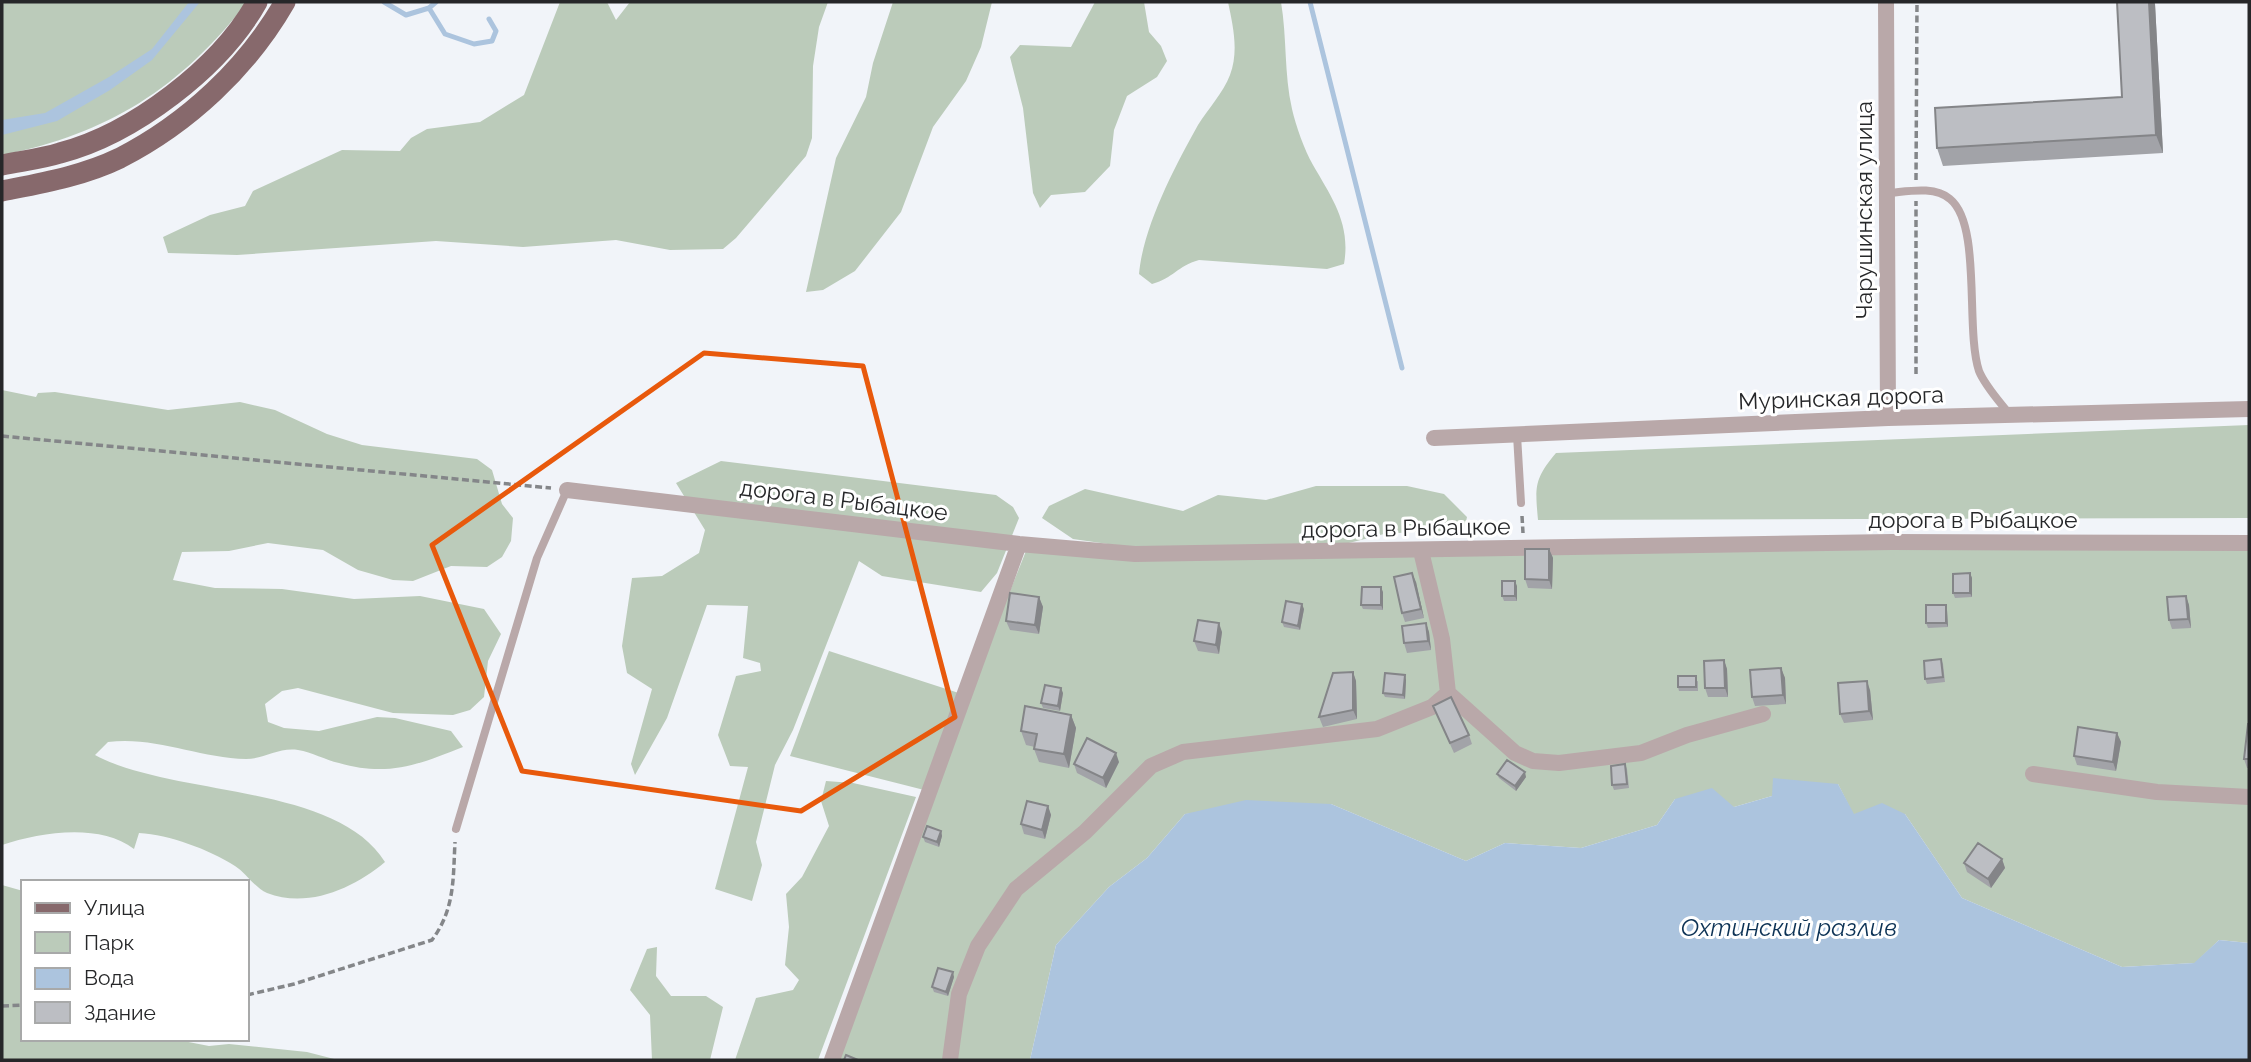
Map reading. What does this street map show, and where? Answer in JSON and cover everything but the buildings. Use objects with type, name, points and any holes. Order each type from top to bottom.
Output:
[{"type":"main road","points":[[2,165],[61,153],[116,131],[173,95],[218,53],[257,2]]},
{"type":"main road","points":[[2,191],[62,179],[119,158],[179,121],[220,88],[268,33],[285,2]]},
{"type":"street","name":"Чарушинская улица","points":[[1886,2],[1888,418]]},
{"type":"street","name":"Муринская дорога","points":[[1434,438],[1888,418],[2249,409]]},
{"type":"street","name":"дорога в Рыбацкое","points":[[567,490],[1019,544],[1135,554],[1892,542],[2249,543]]},
{"type":"street","points":[[832,1060],[1019,544]]},
{"type":"street","points":[[1421,551],[1442,639],[1448,693],[1515,753],[1533,761],[1559,763],[1641,753],[1687,735],[1763,714]]},
{"type":"street","points":[[950,1060],[960,994],[978,946],[1016,889],[1085,832],[1151,766],[1182,752],[1377,729],[1432,707],[1448,693]]},
{"type":"street","points":[[2033,774],[2157,792],[2249,797]]},
{"type":"lane","points":[[1886,193],[1930,191],[1950,199],[1967,227],[1973,335],[1979,372],[2010,415]]},
{"type":"lane","points":[[1517,435],[1521,503]]},
{"type":"lane","points":[[456,830],[537,558],[567,490]]},
{"type":"path","points":[[2,436],[567,490]]},
{"type":"path","points":[[1521,503],[1523,549]]},
{"type":"path","points":[[248,995],[294,984],[432,940],[445,923],[452,904],[456,830]]},
{"type":"path","points":[[2,1006],[21,1005]]},
{"type":"highlighted area","points":[[704,353],[863,366],[955,717],[801,811],[522,771],[432,545]]},
{"type":"green space","points":[[2,2],[247,2],[196,59],[140,103],[76,134],[2,155]]},
{"type":"green space","points":[[560,2],[607,2],[616,20],[630,2],[828,2],[819,27],[813,66],[812,138],[806,156],[736,238],[723,249],[670,250],[616,240],[523,247],[436,241],[237,255],[168,253],[163,237],[210,215],[245,206],[253,191],[342,150],[400,151],[411,138],[427,129],[480,122],[524,95]]},
{"type":"green space","points":[[893,2],[992,2],[981,47],[966,81],[933,127],[901,212],[855,271],[823,290],[806,292],[836,158],[866,97],[873,63]]},
{"type":"green space","points":[[1095,2],[1144,2],[1149,32],[1161,46],[1167,61],[1157,77],[1127,96],[1114,130],[1110,166],[1085,192],[1051,195],[1040,208],[1033,193],[1023,108],[1010,57],[1020,45],[1071,47]]},
{"type":"green space","points":[[1228,2],[1281,2],[1292,109],[1306,152],[1338,212],[1345,236],[1344,264],[1327,269],[1199,260],[1152,284],[1139,274],[1153,217],[1198,125],[1223,88],[1233,66],[1234,38]]},
{"type":"green space","points":[[2,390],[36,397],[38,393],[55,392],[168,410],[240,402],[275,410],[327,434],[362,445],[477,459],[492,470],[502,504],[513,518],[511,541],[502,557],[487,567],[451,566],[413,581],[393,580],[358,570],[323,550],[268,543],[229,551],[182,552],[173,580],[215,588],[282,589],[354,599],[420,596],[484,609],[501,634],[488,661],[484,697],[470,710],[453,715],[393,713],[298,688],[282,691],[265,704],[268,722],[284,728],[319,731],[377,717],[395,718],[451,731],[463,747],[417,764],[387,769],[356,767],[298,750],[284,750],[246,759],[160,744],[125,741],[108,742],[95,755],[128,768],[292,805],[330,818],[362,836],[385,862],[345,887],[330,893],[298,899],[267,893],[235,866],[213,854],[151,834],[139,833],[134,849],[105,836],[70,832],[34,836],[2,845]]},
{"type":"green space","points":[[2249,425],[2249,518],[1538,520],[1538,484],[1543,470],[1556,453]]},
{"type":"green space","points":[[721,461],[996,495],[1013,507],[1019,518],[997,573],[981,592],[882,576],[859,561],[793,730],[775,765],[756,842],[762,865],[752,901],[715,889],[748,767],[730,766],[718,735],[736,676],[761,671],[760,663],[743,658],[748,606],[707,605],[667,718],[635,775],[631,764],[652,689],[627,673],[622,646],[632,578],[662,576],[699,553],[705,530],[676,483]]},
{"type":"green space","points":[[1316,486],[1407,486],[1444,494],[1467,517],[1463,535],[1427,531],[1384,534],[1345,544],[1136,548],[1073,539],[1042,518],[1049,506],[1085,489],[1183,511],[1218,495],[1266,500]]},
{"type":"green space","points":[[2249,540],[2249,943],[2219,940],[2195,963],[2122,967],[1962,898],[1905,814],[1853,814],[1838,784],[1772,796],[1734,807],[1675,799],[1657,825],[1581,848],[1505,843],[1466,861],[1331,804],[1185,814],[1147,858],[1109,887],[1056,945],[1030,1060],[827,1060],[936,793],[790,756],[829,651],[968,696],[1026,551]]},
{"type":"green space","points":[[826,781],[853,783],[916,797],[818,1060],[735,1060],[756,998],[793,990],[799,980],[785,965],[789,927],[786,894],[802,877],[829,826],[821,801]]},
{"type":"green space","points":[[2,885],[21,890],[21,1041],[183,1041],[209,1046],[229,1044],[307,1052],[338,1060],[2,1060]]},
{"type":"green space","points":[[657,947],[656,976],[671,996],[706,996],[723,1007],[710,1060],[652,1060],[650,1015],[630,990],[647,949]]},
{"type":"water","points":[[189,2],[200,2],[152,60],[110,90],[57,121],[2,135],[2,120],[45,113],[152,49]]},
{"type":"water","name":"Охтинский разлив","points":[[1773,778],[1838,784],[1854,814],[1882,803],[1905,814],[1962,898],[2122,967],[2194,963],[2219,940],[2249,943],[2249,1060],[1030,1060],[1056,945],[1109,887],[1147,858],[1185,814],[1246,800],[1331,804],[1466,861],[1505,843],[1581,848],[1657,825],[1675,799],[1712,788],[1734,807],[1772,796]]},
{"type":"waterway","points":[[384,2],[406,15],[429,8],[436,2]]},
{"type":"waterway","points":[[1310,2],[1402,368]]},
{"type":"waterway","points":[[429,8],[445,34],[474,44],[492,41],[496,31],[489,19]]}]
